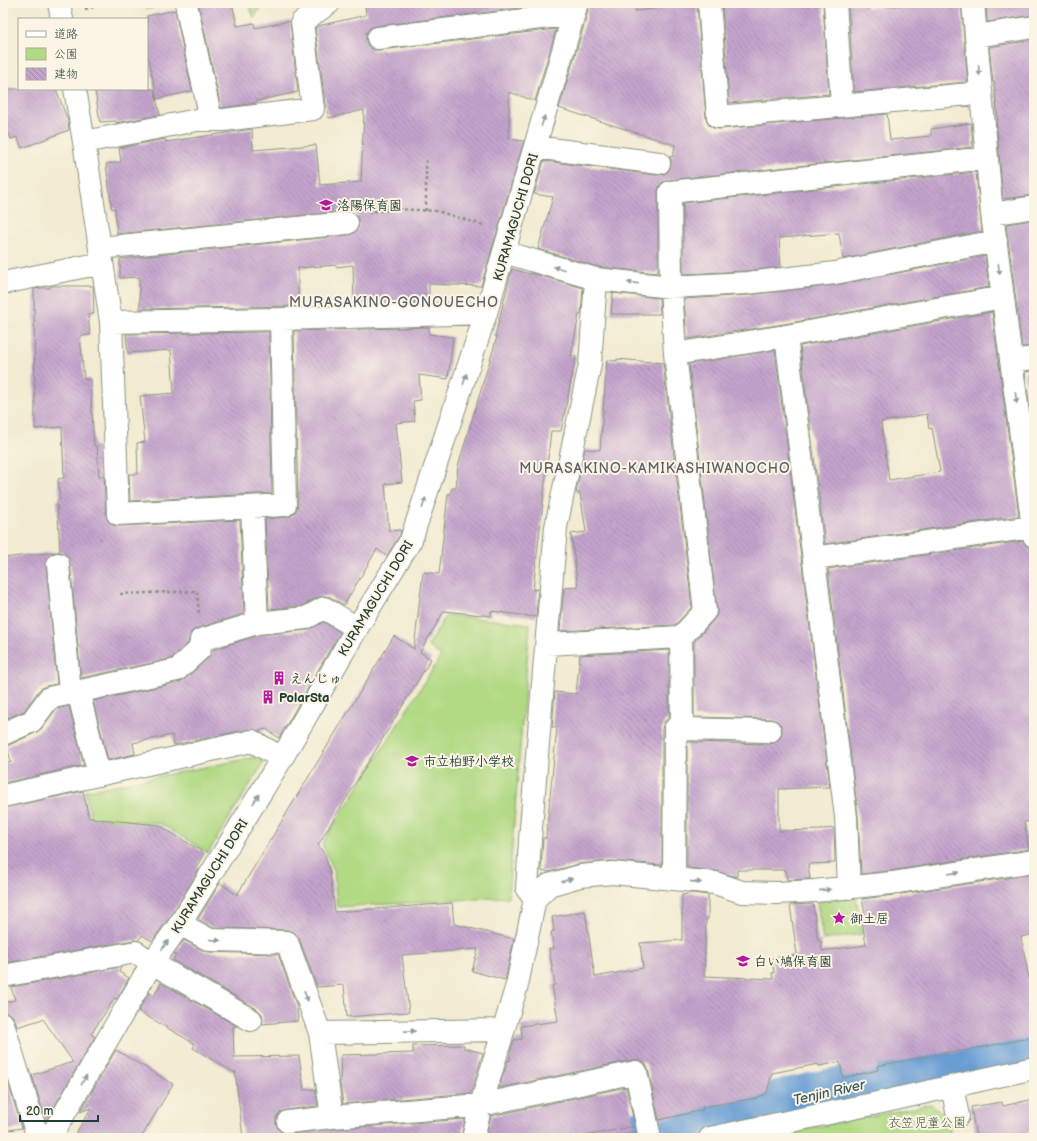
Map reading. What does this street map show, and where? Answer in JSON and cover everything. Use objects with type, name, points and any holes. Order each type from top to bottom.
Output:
[{"type":"street","points":[[59,3],[62,18]]},
{"type":"street","points":[[84,142],[197,120],[224,120],[313,109],[302,22],[329,3]]},
{"type":"street","points":[[709,3],[718,116],[981,93]]},
{"type":"street","points":[[838,3],[842,106]]},
{"type":"street","points":[[814,558],[1033,531],[1031,497],[1011,361],[992,214],[973,3]]},
{"type":"street","points":[[187,9],[211,120]]},
{"type":"street","points":[[378,38],[576,9]]},
{"type":"street","name":"KURAMAGUCHI DORI","points":[[40,1138],[152,963],[180,924],[282,758],[357,628],[411,540],[486,313],[576,9]]},
{"type":"street","points":[[976,36],[1034,28]]},
{"type":"street","points":[[74,90],[84,142],[111,322],[118,514],[285,504],[281,319]]},
{"type":"street","points":[[535,148],[659,163]]},
{"type":"street","points":[[682,729],[681,637],[705,611],[675,354],[671,287],[670,192],[987,158]]},
{"type":"street","points":[[992,214],[1034,208]]},
{"type":"street","points":[[3,283],[101,256],[354,218]]},
{"type":"street","points":[[507,242],[596,279],[671,287],[747,284],[835,273],[996,241]]},
{"type":"street","points":[[535,899],[527,889],[529,847],[556,527],[590,364],[596,279]]},
{"type":"street","points":[[675,354],[786,336],[1003,297]]},
{"type":"street","points":[[111,322],[486,313]]},
{"type":"street","points":[[786,336],[846,817],[849,888]]},
{"type":"street","points":[[1011,361],[1034,358]]},
{"type":"street","points":[[252,507],[257,623]]},
{"type":"street","points":[[58,564],[74,692],[99,775]]},
{"type":"street","points":[[3,734],[32,721],[49,698],[177,670],[200,649],[201,640],[257,623],[306,618],[324,608],[357,628]]},
{"type":"street","points":[[547,644],[681,637]]},
{"type":"street","points":[[674,879],[675,729],[770,731]]},
{"type":"street","points":[[3,796],[252,741],[282,758]]},
{"type":"street","points":[[473,1138],[481,1105],[516,985],[535,899],[549,885],[580,876],[612,874],[715,884],[742,892],[777,893],[849,888],[892,883],[1034,860]]},
{"type":"street","points":[[180,924],[210,940],[287,942],[320,1033],[332,1117]]},
{"type":"street","points":[[3,976],[136,952],[152,963],[251,1020]]},
{"type":"street","points":[[3,1024],[40,1138]]},
{"type":"street","points":[[320,1033],[503,1030]]},
{"type":"street","points":[[710,1138],[952,1087],[1034,1068]]},
{"type":"street","points":[[288,1122],[481,1105],[636,1072],[648,1129]]},
{"type":"street","points":[[952,1087],[958,1116]]},
{"type":"path","points":[[426,160],[426,211]]},
{"type":"path","points":[[354,218],[396,208],[438,211],[507,242]]},
{"type":"path","points":[[120,594],[197,591],[201,640]]},
{"type":"green space","points":[[144,3],[179,3],[146,9]]},
{"type":"green space","points":[[248,3],[264,3],[254,18]]},
{"type":"green space","points":[[446,615],[530,624],[508,897],[337,907],[334,870],[322,844],[441,656],[428,646]]},
{"type":"green space","points":[[256,757],[264,762],[208,853],[160,823],[91,818],[85,791]]},
{"type":"green space","points":[[856,896],[862,934],[823,940],[817,902]]},
{"type":"green space","name":"衣笠児童公園","points":[[931,1104],[948,1117],[951,1138],[763,1138]]},
{"type":"building","points":[[210,3],[232,3],[237,26],[254,23],[255,28],[290,21],[298,92],[256,101],[256,103],[221,108],[199,5]]},
{"type":"building","points":[[365,3],[561,3],[376,26],[370,28],[366,33],[368,46],[373,50],[380,50],[556,29],[535,101],[509,92],[509,139],[524,141],[481,286],[429,284],[429,302],[354,304],[353,265],[336,267],[336,265],[298,268],[298,306],[140,309],[139,277],[120,278],[120,259],[348,235],[354,233],[358,228],[359,222],[357,216],[352,212],[346,211],[117,234],[115,208],[112,209],[106,164],[121,162],[119,148],[165,139],[166,142],[252,129],[253,150],[316,145],[320,185],[361,182],[364,110],[329,118],[324,95],[315,28],[366,15]]},
{"type":"building","points":[[589,3],[638,3],[635,11],[697,4],[706,118],[708,124],[713,128],[719,129],[887,114],[890,140],[931,136],[931,129],[971,123],[973,147],[669,180],[663,182],[659,186],[658,192],[658,273],[598,267],[538,249],[553,197],[534,194],[544,161],[657,175],[664,174],[669,171],[671,159],[669,156],[673,157],[675,145],[559,108],[586,19]]},
{"type":"building","points":[[722,3],[823,3],[829,94],[729,103]]},
{"type":"building","points":[[848,3],[866,3],[866,8],[931,3],[961,3],[968,82],[854,92]]},
{"type":"building","points":[[986,3],[1034,3],[1034,15],[987,22]]},
{"type":"building","points":[[175,10],[192,91],[157,99],[148,55],[147,16]]},
{"type":"building","points":[[1034,40],[1034,195],[1003,199],[996,120],[998,120],[989,47]]},
{"type":"building","points":[[3,89],[56,90],[68,121],[69,130],[22,148],[17,137],[11,139],[3,118]]},
{"type":"building","points":[[154,89],[160,115],[116,123],[116,121],[100,122],[95,91]]},
{"type":"building","points":[[976,172],[982,231],[843,259],[839,233],[779,238],[781,267],[746,271],[683,274],[683,203]]},
{"type":"building","points":[[1034,220],[1034,346],[1022,347],[1006,224]]},
{"type":"building","points":[[985,256],[989,287],[784,324],[687,339],[684,299],[748,295],[836,285]]},
{"type":"building","points":[[512,269],[583,288],[581,314],[579,315],[571,356],[576,356],[561,431],[551,431],[533,590],[538,589],[536,617],[491,611],[491,616],[444,611],[420,652],[431,659],[318,845],[325,855],[330,872],[335,912],[452,903],[454,924],[514,939],[506,976],[505,980],[472,971],[478,949],[402,955],[409,1012],[347,1017],[344,985],[317,987],[299,938],[294,932],[287,930],[213,928],[198,919],[220,883],[237,895],[394,636],[414,649],[423,572],[439,574],[448,494],[450,494],[452,488],[456,488],[458,466],[497,337],[495,336]]},
{"type":"building","points":[[50,286],[93,286],[94,314],[88,314],[90,335],[80,336],[84,379],[90,379],[94,446],[97,446],[99,476],[104,476],[106,514],[108,521],[113,525],[119,526],[240,520],[244,614],[197,628],[191,632],[188,643],[171,659],[81,678],[70,563],[68,557],[64,553],[57,552],[60,551],[57,500],[60,500],[58,479],[64,478],[62,427],[35,429],[34,289],[50,288]]},
{"type":"building","points":[[613,293],[659,298],[660,314],[611,314]]},
{"type":"building","points":[[992,312],[1019,516],[825,544],[800,346]],"holes":[[[927,414],[929,429],[932,428],[940,472],[889,480],[881,422]]]},
{"type":"building","points":[[429,327],[429,334],[453,337],[448,379],[419,375],[421,400],[413,401],[415,421],[396,423],[402,482],[385,484],[389,531],[401,530],[400,535],[387,556],[377,549],[344,605],[330,597],[324,596],[318,597],[302,606],[269,609],[265,519],[291,516],[296,511],[298,505],[294,331]]},
{"type":"building","points":[[269,332],[272,493],[130,501],[129,474],[138,474],[137,443],[145,442],[140,396],[174,393],[171,350],[128,353],[126,334]]},
{"type":"building","points":[[775,350],[830,787],[779,789],[779,831],[822,830],[834,828],[835,863],[808,864],[810,879],[787,880],[786,870],[737,870],[737,877],[716,871],[687,868],[687,742],[770,744],[776,742],[780,738],[782,731],[781,725],[777,721],[771,719],[694,717],[694,642],[717,615],[717,610],[689,364]]},
{"type":"building","points":[[617,359],[663,363],[692,607],[675,625],[560,631],[564,588],[578,587],[571,534],[586,532],[580,493],[576,493],[585,449],[600,450],[607,360],[617,361]]},
{"type":"building","points":[[1034,371],[1034,424],[1032,424],[1025,372]]},
{"type":"building","points":[[1023,541],[1024,544],[1030,548],[1034,578],[1034,821],[1024,822],[1029,849],[890,871],[861,874],[858,816],[828,569]]},
{"type":"building","points":[[56,552],[47,558],[46,565],[57,684],[46,686],[39,690],[24,711],[3,720],[3,558]]},
{"type":"building","points":[[324,622],[340,632],[279,738],[266,729],[259,731],[249,729],[174,745],[172,735],[133,743],[135,754],[108,760],[93,701],[180,682],[208,658],[213,650],[259,635],[308,630]]},
{"type":"building","points":[[669,650],[669,718],[664,722],[662,729],[662,865],[611,861],[579,864],[549,872],[541,871],[543,838],[546,838],[557,727],[552,727],[555,692],[576,694],[580,655]]},
{"type":"building","points":[[69,706],[84,765],[3,783],[3,764],[11,762],[7,746],[37,732],[42,728],[56,709]]},
{"type":"building","points":[[83,791],[89,818],[159,825],[204,853],[196,868],[199,870],[170,917],[152,941],[142,935],[138,941],[134,940],[5,963],[3,957],[3,808]]},
{"type":"building","points":[[1033,874],[1034,934],[1021,937],[1034,1005],[1034,1037],[877,1066],[878,1070],[843,1078],[840,1062],[819,1066],[818,1064],[772,1073],[767,1093],[757,1098],[702,1107],[703,1110],[659,1120],[648,1069],[645,1063],[639,1060],[499,1088],[508,1060],[510,1061],[510,1053],[514,1040],[522,1039],[521,1026],[558,1021],[552,985],[555,985],[549,948],[554,949],[551,932],[554,931],[552,917],[585,911],[595,977],[643,968],[640,943],[682,940],[682,895],[692,893],[708,895],[704,976],[773,979],[772,973],[774,973],[772,958],[797,955],[790,905],[813,904],[818,941],[821,941],[822,951],[866,945],[861,914],[865,914],[862,899]]},
{"type":"building","points":[[184,940],[204,951],[209,952],[278,954],[297,1007],[298,1021],[262,1024],[262,1014],[257,1009],[173,960],[176,955],[174,954]]},
{"type":"building","points":[[121,967],[119,972],[129,978],[117,999],[115,998],[91,1034],[95,1037],[46,1121],[32,1075],[73,1062],[43,1019],[17,1027],[12,1015],[3,1012],[3,1003],[15,1000],[11,987]]},
{"type":"building","points":[[161,983],[237,1026],[233,1027],[234,1057],[299,1056],[304,1090],[315,1089],[318,1106],[280,1112],[276,1117],[276,1124],[278,1129],[283,1133],[289,1134],[333,1129],[465,1119],[461,1138],[243,1138],[235,1071],[235,1073],[193,1048],[195,1044],[138,1011],[149,992],[154,996]]},
{"type":"building","points":[[464,1045],[464,1048],[483,1053],[471,1093],[343,1104],[340,1083],[341,1055],[413,1053],[413,1046]]},
{"type":"building","points":[[116,1050],[173,1084],[141,1138],[73,1138],[91,1108],[80,1112]]},
{"type":"building","points":[[8,1082],[22,1128],[3,1131],[3,1084]]},
{"type":"building","points":[[626,1087],[635,1126],[576,1138],[486,1138],[491,1116]]},
{"type":"building","points":[[1034,1099],[1034,1131],[1022,1134],[1023,1138],[976,1138],[971,1107],[1002,1102],[1003,1106]]},
{"type":"waterway","name":"Tenjin River","points":[[624,1138],[1034,1047]]},
{"type":"place","name":"洛陽保育園","points":[[326,205]]},
{"type":"place","name":"えんじゅ","points":[[279,678]]},
{"type":"place","name":"PolarSta","points":[[268,697]]},
{"type":"place","name":"市立柏野小学校","points":[[412,761]]},
{"type":"place","name":"御土居","points":[[839,918]]},
{"type":"place","name":"白い鳩保育園","points":[[743,961]]},
{"type":"district","name":"MURASAKINO-GONOUECHO","points":[[394,302]]},
{"type":"district","name":"MURASAKINO-KAMIKASHIWANOCHO","points":[[655,468]]}]
